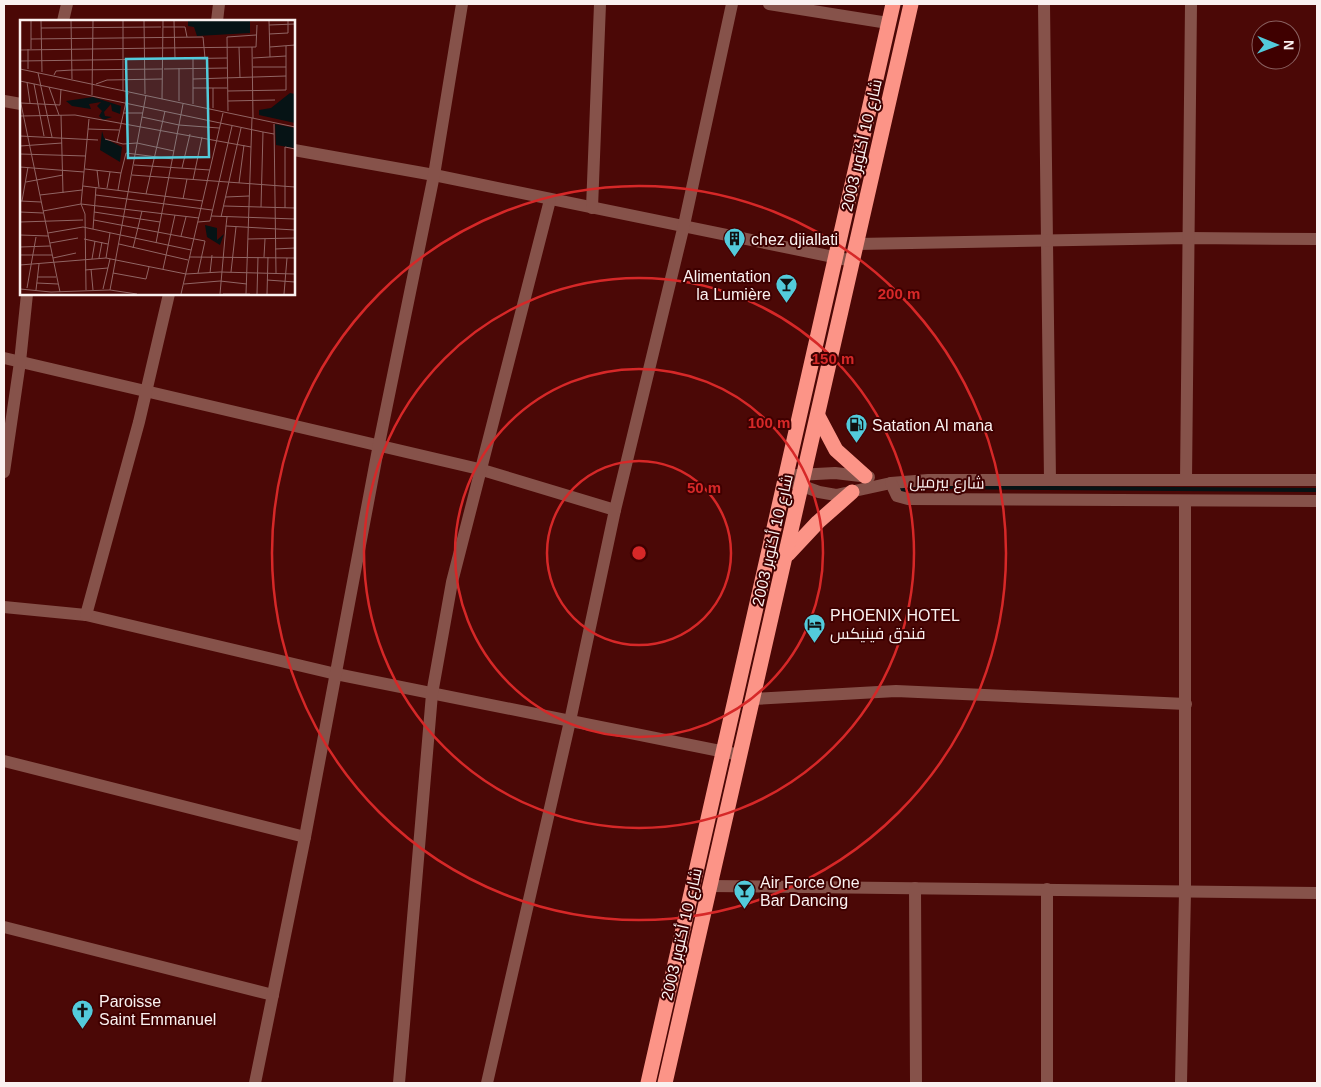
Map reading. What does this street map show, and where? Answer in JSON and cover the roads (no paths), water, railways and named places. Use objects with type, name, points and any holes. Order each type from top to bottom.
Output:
[{"type":"highway","name":"شارع 10 أكتوبر 2003","points":[[648,1083],[893,4]]},
{"type":"highway","name":"شارع 10 أكتوبر 2003","points":[[665,1083],[787,555],[911,4]]},
{"type":"highway","points":[[818,416],[836,450],[865,476]]},
{"type":"highway","points":[[787,555],[818,522],[852,492]]},
{"type":"street","points":[[64,20],[67,4]]},
{"type":"street","points":[[217,20],[219,4]]},
{"type":"street","points":[[255,1083],[305,837],[379,444],[434,175],[462,4]]},
{"type":"street","points":[[592,208],[600,4]]},
{"type":"street","points":[[487,1083],[570,721],[614,510],[684,225],[732,4]]},
{"type":"street","points":[[769,4],[888,23]]},
{"type":"street","points":[[1044,4],[1050,480]]},
{"type":"street","points":[[1186,480],[1191,4]]},
{"type":"street","points":[[4,101],[20,104]]},
{"type":"street","points":[[295,150],[434,175],[853,261]]},
{"type":"street","points":[[399,1083],[432,694],[452,582],[479,469],[550,200]]},
{"type":"street","points":[[857,244],[1188,238],[1317,239]]},
{"type":"street","points":[[4,472],[20,362],[27,295]]},
{"type":"street","points":[[86,614],[146,390],[168,295]]},
{"type":"street","points":[[4,358],[379,444],[479,469],[614,510]]},
{"type":"street","points":[[785,478],[804,480],[835,473],[865,476],[891,483]]},
{"type":"street","points":[[804,480],[827,494],[852,492],[891,483]]},
{"type":"street","name":"شارع بيرميل","points":[[1317,480],[928,480],[891,483],[894,492],[902,498],[1317,501]]},
{"type":"street","points":[[1181,1083],[1185,892],[1185,501]]},
{"type":"street","points":[[4,607],[86,614],[336,674],[740,755]]},
{"type":"street","points":[[753,699],[896,691],[1186,704]]},
{"type":"street","points":[[4,761],[305,837]]},
{"type":"street","points":[[710,886],[1317,893]]},
{"type":"street","points":[[915,888],[916,1083]]},
{"type":"street","points":[[1047,889],[1047,1083]]},
{"type":"street","points":[[4,927],[273,995]]},
{"type":"waterway","points":[[898,490],[936,487],[1317,490]]},
{"type":"place","name":"chez djiallati","points":[[735,258]]},
{"type":"place","name":"Alimentation la Lumière","points":[[787,304]]},
{"type":"place","name":"Satation Al mana","points":[[856,444]]},
{"type":"place","name":"PHOENIX HOTEL فندق فينيكس","points":[[814,643]]},
{"type":"place","name":"Air Force One Bar Dancing","points":[[744,910]]},
{"type":"place","name":"Paroisse Saint Emmanuel","points":[[83,1029]]}]
